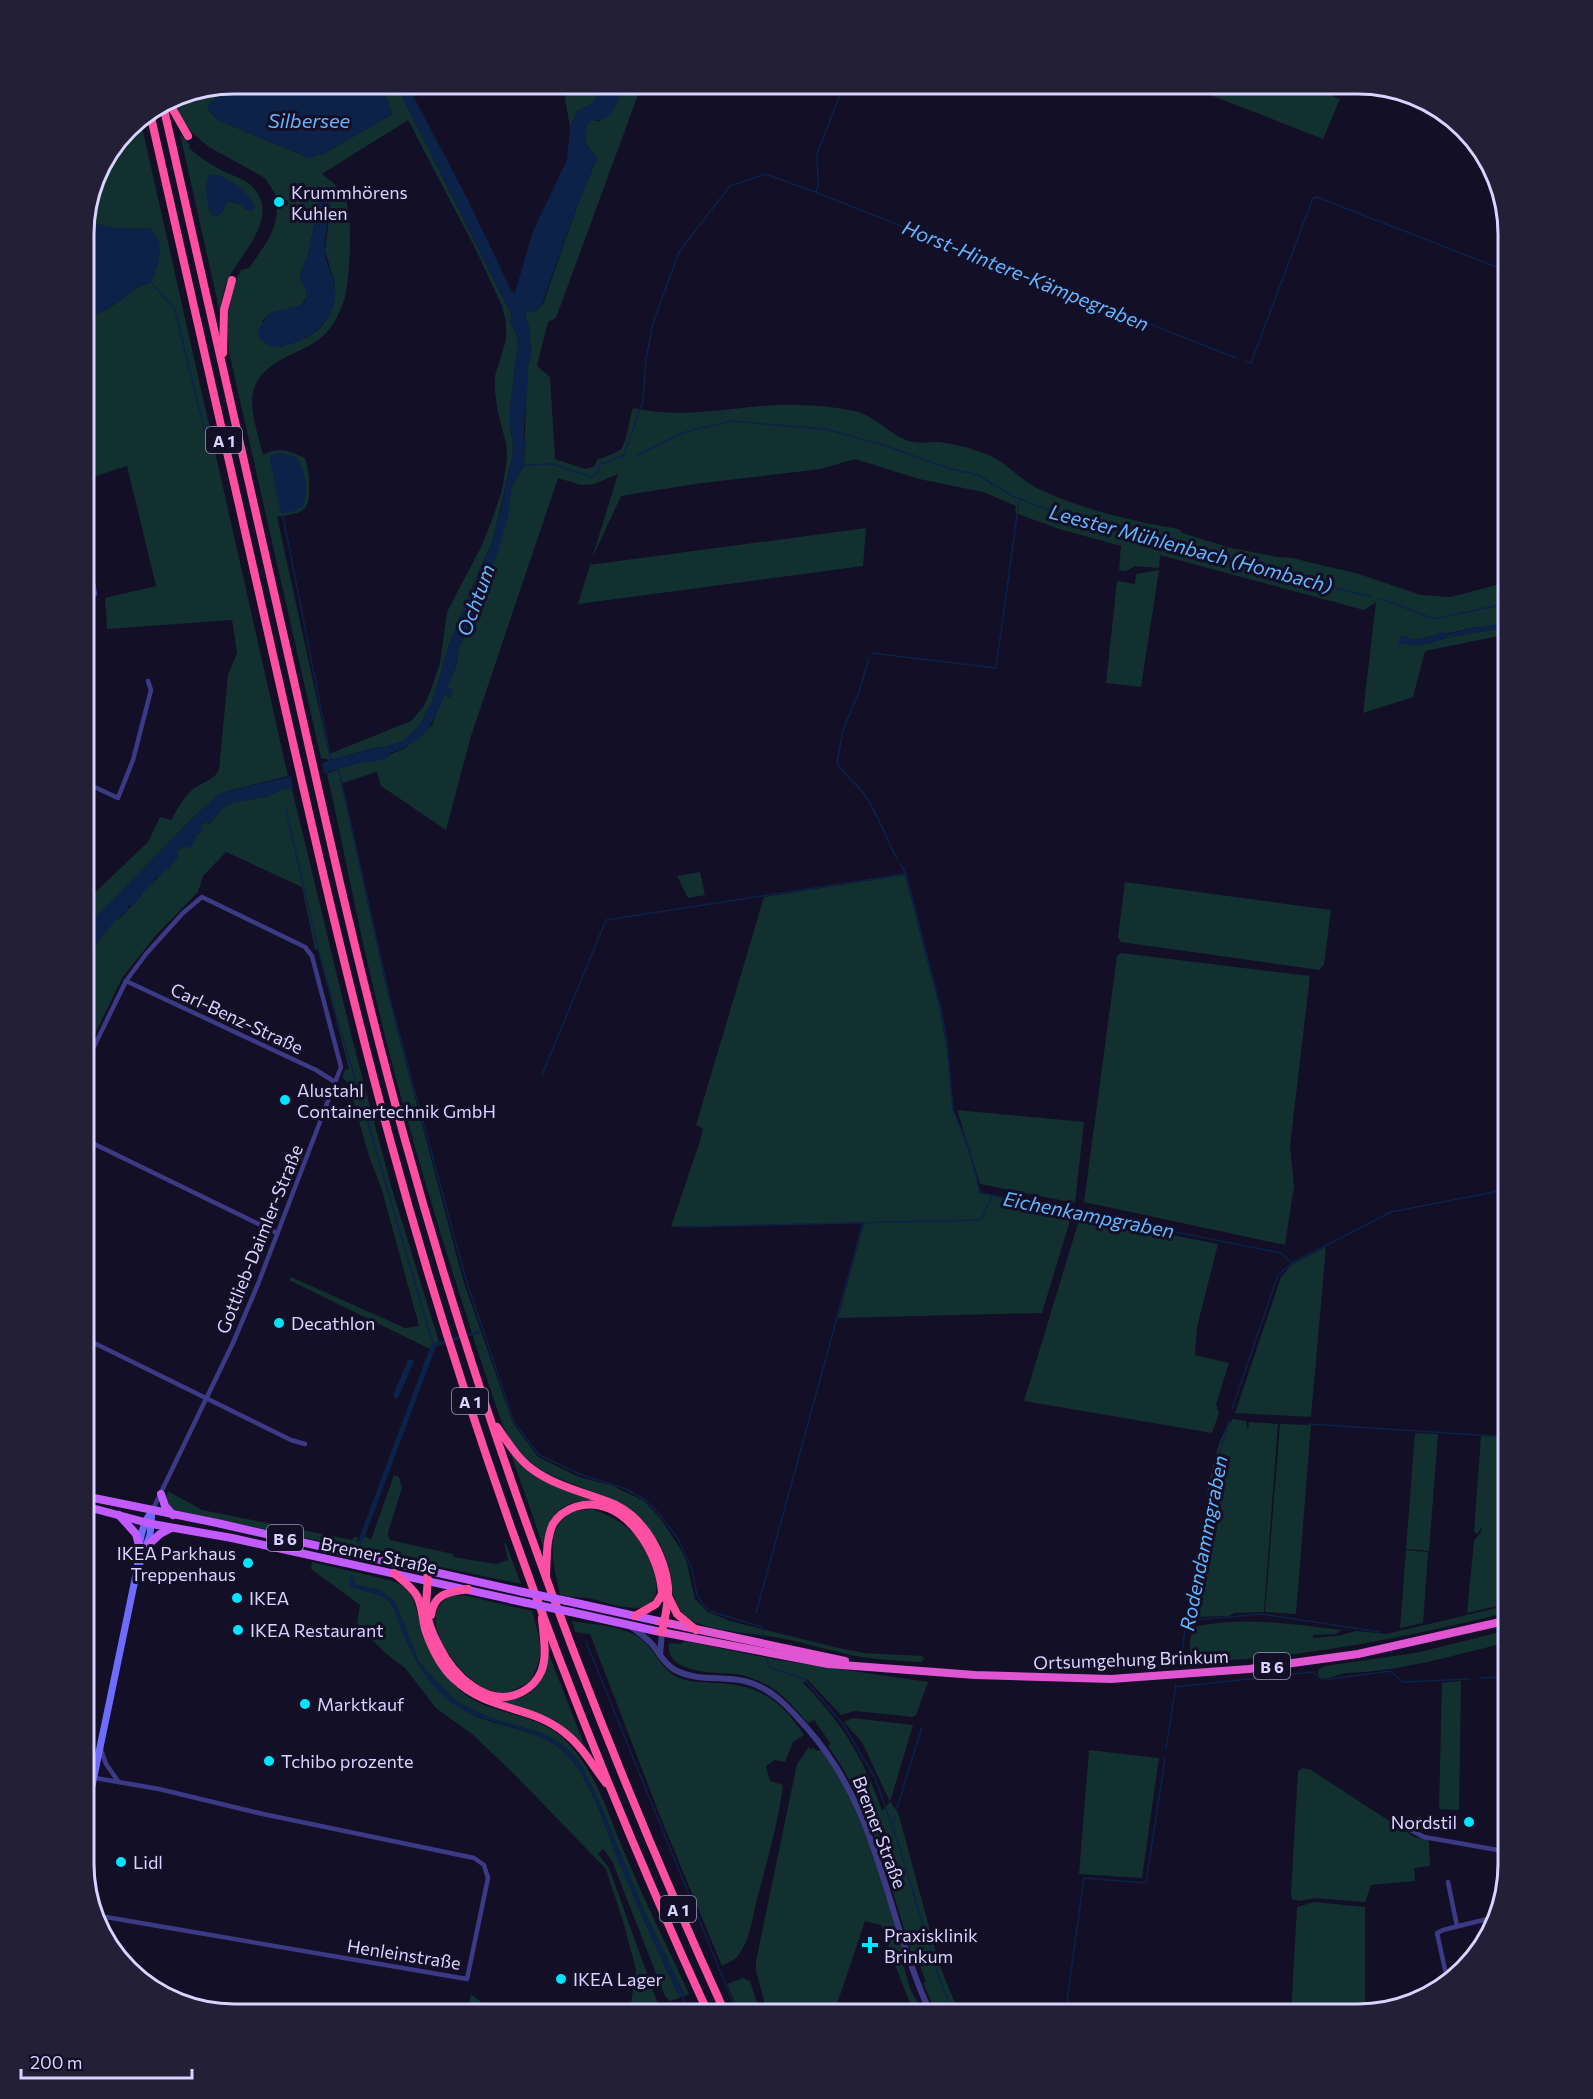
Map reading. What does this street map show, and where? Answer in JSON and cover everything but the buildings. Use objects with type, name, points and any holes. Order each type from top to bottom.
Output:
[{"type":"highway","points":[[173,109],[188,136]]},
{"type":"highway","name":"A 1","points":[[164,114],[363,980],[405,1142],[490,1418],[546,1579],[628,1793],[721,2005]]},
{"type":"highway","name":"A 1","points":[[152,122],[299,768],[353,998],[389,1135],[450,1340],[541,1608],[613,1793],[704,2005]]},
{"type":"highway","points":[[223,372],[224,310],[232,280]]},
{"type":"highway","points":[[490,1418],[518,1457],[530,1468],[544,1477],[618,1506],[631,1515],[651,1539],[666,1576],[659,1632]]},
{"type":"highway","points":[[546,1579],[548,1542],[553,1525],[560,1516],[569,1509],[590,1505],[613,1511],[640,1534],[657,1564],[665,1594],[677,1614],[696,1630]]},
{"type":"highway","points":[[420,1604],[428,1570]]},
{"type":"highway","points":[[394,1574],[410,1588],[420,1604],[426,1632],[434,1651],[453,1679],[473,1695],[525,1712],[551,1723],[566,1733],[613,1793]]},
{"type":"highway","points":[[426,1581],[426,1608],[444,1656],[454,1671],[466,1682],[488,1694],[499,1697],[511,1696],[531,1686],[543,1668],[541,1608]]},
{"type":"highway","points":[[432,1627],[431,1611],[435,1600],[446,1593],[468,1589]]},
{"type":"highway","points":[[635,1616],[656,1604],[665,1594]]},
{"type":"highway","name":"Ortsumgehung Brinkum","points":[[661,1622],[858,1665]]},
{"type":"highway","name":"Ortsumgehung Brinkum","points":[[659,1632],[828,1664],[1031,1678],[1111,1678],[1249,1669],[1358,1654],[1498,1622]]},
{"type":"main road","points":[[161,1494],[165,1506],[173,1515]]},
{"type":"main road","name":"Bremer Straße","points":[[95,1498],[635,1616]]},
{"type":"main road","name":"Bremer Straße","points":[[95,1509],[148,1523],[232,1538],[630,1625]]},
{"type":"main road","points":[[95,1772],[137,1570],[152,1511]]},
{"type":"main road","points":[[119,1515],[144,1545]]},
{"type":"main road","points":[[144,1545],[172,1528]]},
{"type":"main road","name":"B 6","points":[[635,1616],[661,1622]]},
{"type":"main road","name":"B 6","points":[[630,1625],[659,1632]]},
{"type":"street","points":[[95,787],[118,798],[133,760],[151,690],[148,681]]},
{"type":"street","name":"Gottlieb-Daimler-Straße","points":[[126,981],[146,954],[197,899],[202,897],[305,947],[312,956],[341,1067],[233,1343],[152,1511]]},
{"type":"street","points":[[95,1044],[126,981]]},
{"type":"street","name":"Carl-Benz-Straße","points":[[126,981],[316,1070],[335,1082]]},
{"type":"street","points":[[95,1144],[277,1233]]},
{"type":"street","points":[[95,1343],[291,1440],[305,1444]]},
{"type":"street","name":"Bremer Straße","points":[[630,1625],[670,1667],[686,1674],[738,1679],[764,1688],[790,1709],[826,1750],[845,1780],[863,1819],[908,1955],[928,2005]]},
{"type":"street","points":[[658,1653],[659,1632]]},
{"type":"street","points":[[100,1747],[106,1764],[118,1781]]},
{"type":"street","name":"Henleinstraße","points":[[95,1777],[474,1858],[484,1865],[488,1878],[466,1979],[105,1917]]},
{"type":"street","points":[[1403,1826],[1424,1836],[1498,1850]]},
{"type":"street","points":[[1448,1882],[1457,1926]]},
{"type":"street","points":[[1446,1974],[1437,1934],[1443,1930],[1487,1919]]},
{"type":"green space","points":[[385,94],[401,94],[512,316],[510,322],[516,332],[518,344],[510,408],[512,459],[492,543],[450,642],[432,702],[420,725],[403,741],[330,760],[321,758],[228,341],[228,320],[233,289],[241,270],[249,268],[264,247],[272,233],[277,208],[288,205],[287,200],[284,200],[282,196],[277,197],[265,178],[209,147],[192,133],[175,108],[181,105],[221,96],[217,97],[209,111],[218,120],[309,158],[325,153],[392,114]],"holes":[[[408,120],[476,250],[502,306],[506,322],[506,340],[495,376],[497,409],[506,443],[507,458],[502,490],[482,545],[447,612],[440,663],[424,706],[411,721],[329,754],[277,517],[291,515],[304,509],[309,499],[309,476],[305,458],[284,450],[263,455],[252,407],[253,392],[258,381],[273,365],[314,343],[331,328],[345,297],[350,249],[348,210],[342,193],[322,174]],[[319,201],[329,217],[325,251],[335,284],[329,316],[320,328],[306,338],[281,347],[262,321],[273,312],[300,306],[306,298],[306,290],[300,277],[308,254]]]},
{"type":"green space","points":[[566,94],[598,94],[592,104],[577,111],[570,128]]},
{"type":"green space","points":[[606,94],[638,94],[556,318],[548,322],[537,366],[550,377],[555,459],[585,469],[594,467],[597,460],[620,450],[626,437],[633,408],[678,413],[790,405],[855,411],[906,440],[950,444],[986,454],[1035,487],[1069,502],[1124,518],[1179,529],[1182,533],[1231,548],[1292,558],[1359,574],[1421,595],[1450,597],[1498,585],[1498,624],[1413,640],[1405,636],[1401,645],[1405,643],[1417,646],[1450,637],[1498,629],[1498,636],[1425,651],[1413,697],[1363,713],[1376,602],[1364,610],[1160,555],[1159,568],[1135,566],[1126,571],[1119,570],[1121,546],[1059,529],[1015,513],[1016,506],[983,492],[919,479],[855,459],[821,469],[695,484],[621,496],[592,559],[618,474],[594,484],[581,485],[558,478],[471,736],[446,830],[381,786],[377,772],[342,783],[339,768],[372,762],[405,748],[432,725],[444,695],[450,697],[447,688],[456,666],[459,647],[471,624],[512,486],[524,465],[527,370],[531,354],[529,328],[525,314],[535,311],[543,304],[578,204],[597,158],[585,142],[587,124],[592,120],[600,121]]},
{"type":"green space","points":[[1210,95],[1330,95],[1340,99],[1323,139]]},
{"type":"green space","points":[[143,130],[288,776],[218,795],[95,918],[95,893],[148,842],[160,817],[171,820],[188,794],[219,770],[228,675],[237,653],[232,620],[107,629],[105,598],[156,586],[127,466],[95,476],[95,315],[151,282],[151,229],[113,228],[95,224],[99,199],[118,157],[129,142]]},
{"type":"green space","points":[[180,134],[190,145],[189,148],[207,162],[249,183],[260,198],[263,210],[256,235],[227,281],[220,313]],"holes":[[[206,183],[255,206],[246,210],[241,204],[228,201],[209,211]]]},
{"type":"green space","points":[[866,528],[863,566],[578,604],[590,565]]},
{"type":"green space","points":[[1159,570],[1141,687],[1106,683],[1117,581],[1135,584],[1136,574]]},
{"type":"green space","points":[[338,769],[388,995],[463,1280],[513,1423],[538,1457],[579,1477],[613,1486],[644,1501],[660,1518],[680,1548],[686,1560],[695,1599],[708,1612],[730,1621],[834,1647],[864,1653],[922,1656],[924,1658],[922,1662],[862,1657],[785,1639],[725,1630],[699,1624],[689,1619],[676,1603],[669,1568],[661,1547],[638,1517],[609,1498],[545,1472],[531,1463],[513,1444],[499,1414],[471,1331],[393,1068],[327,774]]},
{"type":"green space","points":[[281,789],[292,789],[354,1046],[391,1186],[439,1342],[431,1345],[430,1349],[289,1280],[291,1277],[405,1328],[419,1326],[382,1190],[369,1156],[348,1083],[342,1077],[345,1070],[349,1069],[318,950],[315,949],[302,887],[226,852],[203,876],[198,892],[157,934],[122,978],[95,1034],[95,944],[164,870],[168,870],[178,854],[175,854],[177,851],[201,832],[202,824],[207,821],[209,824],[225,806],[231,803],[269,796]]},
{"type":"green space","points":[[700,872],[705,895],[688,898],[677,876]]},
{"type":"green space","points":[[905,875],[940,1010],[953,1110],[968,1148],[980,1193],[1023,1202],[1027,1208],[1033,1209],[1040,1206],[1072,1214],[1042,1313],[838,1318],[864,1223],[886,1222],[671,1227],[700,1141],[703,1129],[696,1125],[764,897]]},
{"type":"green space","points":[[1125,882],[1331,910],[1324,965],[1319,970],[1121,942],[1118,937]]},
{"type":"green space","points":[[1121,953],[1310,976],[1290,1146],[1294,1186],[1285,1245],[1084,1202],[1117,956]]},
{"type":"green space","points":[[957,1110],[1084,1122],[1075,1203],[980,1184]]},
{"type":"green space","points":[[1080,1217],[1218,1244],[1197,1327],[1195,1355],[1229,1363],[1216,1404],[1219,1413],[1212,1433],[1024,1401]]},
{"type":"green space","points":[[1326,1247],[1311,1417],[1235,1413],[1281,1277],[1291,1265]]},
{"type":"green space","points":[[1233,1419],[1246,1421],[1248,1430],[1249,1422],[1278,1424],[1264,1612],[1236,1612],[1229,1616],[1199,1617],[1195,1616],[1209,1482],[1223,1434]]},
{"type":"green space","points":[[1280,1424],[1311,1425],[1296,1614],[1265,1612]]},
{"type":"green space","points":[[1415,1433],[1438,1434],[1429,1551],[1406,1549]]},
{"type":"green space","points":[[1481,1436],[1498,1437],[1497,1606],[1467,1613],[1474,1541],[1483,1526],[1477,1534],[1474,1532]]},
{"type":"green space","points":[[511,1454],[530,1471],[550,1484],[596,1501],[573,1503],[558,1512],[549,1527],[544,1549]]},
{"type":"green space","points":[[394,1475],[399,1477],[402,1488],[388,1532],[390,1540],[453,1554],[453,1557],[496,1564],[508,1560],[504,1543],[521,1584],[175,1510],[168,1505],[167,1500],[168,1491],[202,1510],[352,1540],[358,1537],[357,1541],[360,1544],[365,1536],[371,1540]]},
{"type":"green space","points":[[592,1509],[623,1524],[644,1548],[654,1571],[656,1583],[656,1594],[651,1602],[642,1607],[630,1608],[588,1598],[560,1595],[552,1552],[556,1531],[569,1514]]},
{"type":"green space","points":[[1406,1550],[1428,1552],[1423,1623],[1400,1628]]},
{"type":"green space","points":[[312,1562],[393,1581],[401,1585],[414,1601],[424,1634],[435,1655],[447,1675],[462,1692],[476,1701],[539,1723],[553,1730],[566,1741],[587,1768],[595,1783],[635,1878],[689,1994],[685,1996],[645,1913],[598,1799],[575,1757],[565,1747],[544,1734],[486,1716],[459,1703],[434,1680],[419,1662],[395,1602],[380,1590],[356,1585],[353,1577],[350,1577],[350,1586],[382,1596],[390,1602],[408,1645],[419,1664],[431,1682],[446,1697],[468,1713],[543,1738],[557,1746],[569,1757],[585,1780],[598,1808],[634,1898],[680,1998],[670,2001],[665,1996],[612,1861],[603,1849],[598,1854],[609,1868],[658,2005],[630,2005],[636,1970],[606,1869],[472,1734],[436,1708],[405,1668],[384,1652],[357,1623],[360,1605],[311,1569]]},
{"type":"green space","points":[[449,1596],[467,1596],[532,1611],[538,1635],[540,1658],[528,1682],[509,1692],[495,1692],[479,1685],[459,1668],[442,1643],[437,1630],[436,1617],[440,1606]]},
{"type":"green space","points":[[1498,1608],[1498,1615],[1351,1646],[1271,1657],[1190,1662],[1190,1640],[1193,1627],[1212,1624],[1267,1622],[1341,1630],[1336,1634],[1313,1635],[1313,1638],[1338,1636],[1356,1631],[1387,1634]]},
{"type":"green space","points":[[572,1621],[608,1626],[635,1635],[647,1644],[671,1674],[682,1679],[733,1684],[757,1691],[787,1712],[804,1735],[793,1742],[785,1762],[775,1760],[766,1766],[770,1781],[783,1785],[775,1828],[746,1941],[740,1953],[722,1966],[662,1821],[590,1634],[575,1632]]},
{"type":"green space","points":[[1498,1633],[1498,1645],[1449,1657],[1408,1666],[1327,1678],[1320,1678],[1318,1674],[1319,1669],[1325,1666],[1415,1653]]},
{"type":"green space","points":[[685,1641],[778,1660],[928,1682],[916,1715],[913,1717],[855,1711],[841,1715],[807,1679],[803,1683],[829,1712],[850,1742],[868,1775],[882,1811],[890,1802],[898,1812],[939,1964],[956,2005],[933,2005],[923,1983],[926,1982],[920,1966],[916,1966],[870,1825],[858,1797],[828,1746],[831,1744],[814,1720],[808,1723],[779,1693],[756,1680],[737,1674],[706,1672],[683,1666],[675,1661],[670,1653],[669,1643],[680,1644]]},
{"type":"green space","points":[[548,1652],[584,1744],[555,1720],[499,1702],[521,1697],[535,1688],[543,1674]]},
{"type":"green space","points":[[1461,1681],[1459,1810],[1439,1809],[1442,1683]]},
{"type":"green space","points":[[853,1718],[913,1725],[890,1802],[862,1742],[844,1722]]},
{"type":"green space","points":[[809,1747],[811,1750],[813,1747],[816,1751],[821,1750],[836,1772],[871,1846],[903,1950],[902,1954],[893,1958],[881,1925],[865,1921],[837,2005],[765,2005],[756,1971],[756,1961],[797,1764]]},
{"type":"green space","points":[[1089,1750],[1159,1758],[1142,1878],[1079,1874]]},
{"type":"green space","points":[[1303,1768],[1311,1770],[1414,1837],[1429,1839],[1430,1866],[1414,1868],[1415,1881],[1371,1885],[1365,1902],[1315,1898],[1299,1901],[1292,1899],[1298,1771]]},
{"type":"green space","points":[[1314,1902],[1365,1907],[1365,2004],[1292,2005],[1297,1907]]},
{"type":"green space","points":[[902,1961],[910,1988],[918,2005],[911,2005],[895,1965]]},
{"type":"green space","points":[[743,1978],[750,1981],[758,2005],[736,2005],[727,1984]]},
{"type":"green space","points":[[471,1994],[485,2005],[469,2005]]},
{"type":"water","name":"Silbersee","points":[[235,94],[385,94],[392,114],[325,153],[309,158],[218,120],[209,111],[207,105],[217,97]]},
{"type":"water","name":"Ochtum","points":[[401,94],[412,94],[468,200],[512,292],[515,293],[533,231],[567,160],[570,128],[577,111],[592,104],[598,94],[620,94],[615,108],[608,116],[592,120],[587,124],[585,142],[597,158],[542,304],[535,311],[525,314],[529,328],[531,354],[527,370],[524,437],[527,443],[524,447],[524,465],[512,486],[508,516],[498,551],[471,624],[459,647],[456,666],[447,688],[452,690],[451,698],[444,695],[431,725],[425,732],[411,744],[390,753],[389,757],[339,768],[292,789],[281,789],[269,796],[225,806],[208,825],[207,821],[202,824],[203,830],[196,836],[192,846],[188,848],[183,846],[177,851],[178,857],[168,870],[155,878],[154,883],[134,904],[128,906],[127,911],[115,921],[95,945],[95,918],[218,795],[288,777],[330,760],[403,741],[420,725],[432,702],[460,616],[492,543],[512,459],[510,408],[518,344],[516,332],[510,322],[510,312]]},
{"type":"water","points":[[213,174],[232,182],[243,190],[255,206],[252,211],[228,201],[221,213],[213,216],[206,191],[208,176]]},
{"type":"water","points":[[326,198],[330,200],[331,205],[325,252],[335,288],[335,300],[331,312],[325,322],[306,337],[295,343],[271,347],[259,338],[257,331],[273,312],[300,306],[306,299],[306,290],[300,277],[308,254],[319,201]]},
{"type":"water","points":[[95,224],[113,228],[151,229],[156,235],[160,255],[151,282],[95,315]]},
{"type":"water","points":[[281,453],[292,455],[298,461],[304,473],[306,489],[302,507],[284,513],[280,510],[270,460],[270,455]]},
{"type":"water","points":[[1498,624],[1498,629],[1450,637],[1417,646],[1405,643],[1397,648],[1401,637],[1405,636],[1413,640],[1436,636],[1439,631],[1448,634]]},
{"type":"water","points":[[479,1330],[480,1333],[437,1346],[435,1349],[365,1536],[360,1545],[357,1544],[431,1345]]},
{"type":"water","points":[[412,1359],[414,1362],[398,1398],[395,1399],[393,1395],[408,1360]]},
{"type":"water","points":[[350,1576],[353,1577],[356,1585],[380,1590],[395,1602],[419,1662],[434,1680],[459,1703],[486,1716],[544,1734],[565,1747],[575,1757],[598,1799],[645,1913],[685,1996],[680,1998],[629,1885],[593,1795],[578,1768],[558,1747],[545,1739],[486,1720],[448,1700],[418,1663],[390,1602],[382,1596],[349,1586]]},
{"type":"pier","points":[[321,760],[325,778],[294,791],[290,772]]},
{"type":"waterway","points":[[816,192],[818,185],[817,154],[840,95]]},
{"type":"waterway","points":[[524,465],[553,464],[591,477],[598,472],[599,465],[624,455],[643,401],[646,359],[653,323],[679,252],[730,186],[765,174],[1236,358]]},
{"type":"waterway","name":"Horst-Hintere-Kämpegraben","points":[[1246,362],[1251,363],[1313,198],[1317,197],[1498,268]]},
{"type":"waterway","points":[[150,281],[175,310],[205,432]]},
{"type":"waterway","name":"Leester Mühlenbach (Hombach)","points":[[636,456],[685,432],[731,421],[825,429],[883,445],[951,469],[978,475],[1012,496],[1077,521],[1371,597]]},
{"type":"waterway","points":[[871,653],[996,668],[1019,501]]},
{"type":"waterway","points":[[282,511],[331,760]]},
{"type":"waterway","name":"Leester Mühlenbach (Hombach)","points":[[1380,599],[1434,619],[1498,605]]},
{"type":"waterway","points":[[869,658],[859,692],[843,730],[837,763],[865,795],[897,859]]},
{"type":"waterway","points":[[338,767],[389,995]]},
{"type":"waterway","points":[[286,810],[318,949],[433,1344]]},
{"type":"waterway","points":[[900,864],[906,874],[941,1010],[947,1042],[953,1110],[969,1148],[980,1193],[992,1195]]},
{"type":"waterway","points":[[542,1075],[606,920],[906,874]]},
{"type":"waterway","points":[[389,996],[466,1280],[514,1422],[539,1455],[582,1475],[626,1489],[645,1500],[678,1539],[692,1569],[697,1595],[703,1605],[712,1612],[762,1627],[763,1637]]},
{"type":"waterway","name":"Rodendammgraben","points":[[1232,1409],[1278,1275],[1292,1263],[1391,1212],[1498,1191]]},
{"type":"waterway","name":"Eichenkampgraben","points":[[680,1227],[981,1220],[993,1195],[1024,1202]]},
{"type":"waterway","name":"Eichenkampgraben","points":[[1040,1205],[1281,1253],[1292,1263]]},
{"type":"waterway","points":[[756,1613],[863,1223]]},
{"type":"waterway","name":"Rodendammgraben","points":[[1180,1665],[1200,1542],[1229,1421]]},
{"type":"waterway","points":[[1309,1424],[1498,1436]]},
{"type":"waterway","points":[[1185,1621],[1261,1614],[1380,1632]]},
{"type":"waterway","points":[[586,1642],[734,2005]]},
{"type":"waterway","points":[[767,1659],[769,1667],[804,1679],[843,1724],[875,1778],[899,1846],[940,1981],[951,2005]]},
{"type":"waterway","points":[[1175,1687],[1312,1672],[1323,1680],[1390,1671],[1403,1682],[1470,1679]]},
{"type":"waterway","points":[[1479,1678],[1498,1677]]},
{"type":"waterway","name":"Rodendammgraben","points":[[1166,1749],[1176,1684]]},
{"type":"waterway","points":[[897,1808],[922,1727]]},
{"type":"waterway","name":"Rodendammgraben","points":[[1066,2005],[1084,1878],[1146,1883],[1165,1758]]},
{"type":"waterway","points":[[892,1823],[895,1816]]},
{"type":"waterway","points":[[682,1996],[686,2005]]},
{"type":"place","name":"Krummhörens Kuhlen","points":[[279,202]]},
{"type":"place","name":"Alustahl Containertechnik GmbH","points":[[285,1100]]},
{"type":"place","name":"Decathlon","points":[[279,1323]]},
{"type":"place","name":"IKEA Parkhaus Treppenhaus","points":[[248,1563]]},
{"type":"place","name":"IKEA","points":[[237,1598]]},
{"type":"place","name":"IKEA Restaurant","points":[[238,1630]]},
{"type":"place","name":"Marktkauf","points":[[305,1704]]},
{"type":"place","name":"Tchibo prozente","points":[[269,1761]]},
{"type":"place","name":"Nordstil","points":[[1469,1822]]},
{"type":"place","name":"Lidl","points":[[121,1862]]},
{"type":"place","name":"Praxisklinik Brinkum","points":[[870,1945]]},
{"type":"place","name":"IKEA Lager","points":[[561,1979]]}]
